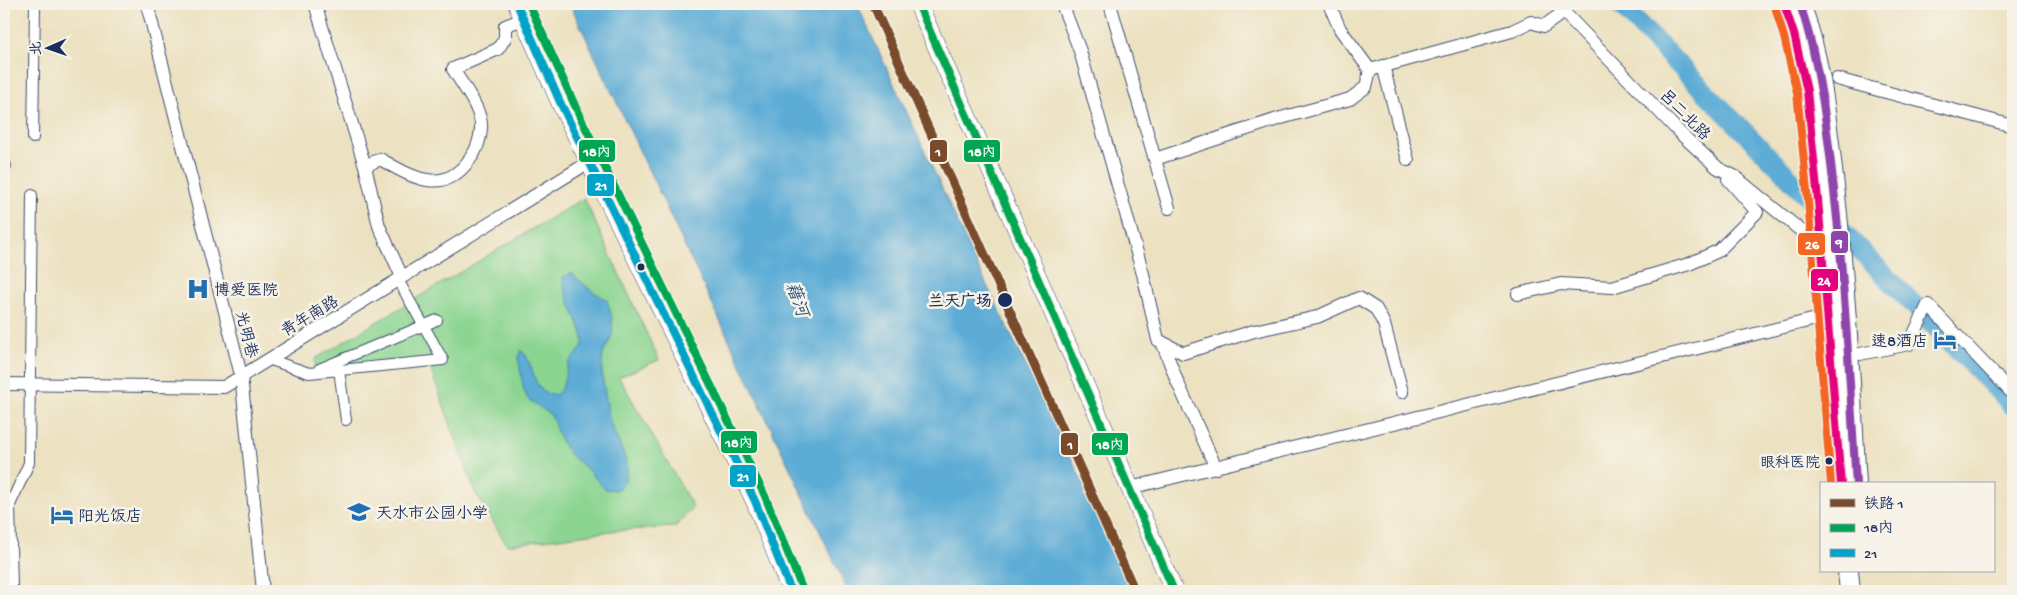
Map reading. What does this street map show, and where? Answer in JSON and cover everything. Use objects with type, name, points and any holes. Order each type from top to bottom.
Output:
[{"type":"main road","points":[[918,4],[1174,591]]},
{"type":"main road","points":[[1784,4],[1794,34],[1808,92],[1841,482]]},
{"type":"main road","points":[[1800,4],[1808,26],[1823,86],[1843,274],[1856,482]]},
{"type":"main road","points":[[523,9],[755,501],[791,591]]},
{"type":"main road","points":[[595,159],[765,496],[803,591]]},
{"type":"main road","points":[[1848,572],[1850,591]]},
{"type":"main road","points":[[1862,572],[1863,591]]},
{"type":"street","points":[[33,138],[35,4]]},
{"type":"street","name":"光明巷","points":[[147,4],[241,375],[263,591]]},
{"type":"street","points":[[268,359],[309,373],[443,360],[400,278],[379,226],[365,166],[315,4]]},
{"type":"street","points":[[1062,4],[1080,51],[1142,274],[1158,340],[1183,353],[1254,331],[1317,316],[1359,298],[1376,308],[1384,324],[1402,392]]},
{"type":"street","points":[[1110,4],[1169,208]]},
{"type":"street","points":[[1154,159],[1280,118],[1350,99],[1366,87],[1370,70],[1340,29],[1329,4]]},
{"type":"street","points":[[1370,70],[1512,31],[1531,22],[1544,26],[1560,8]]},
{"type":"street","name":"吕二北路","points":[[1560,8],[1681,134],[1718,168],[1734,176],[1804,234]]},
{"type":"street","points":[[365,166],[380,159],[412,178],[434,181],[453,177],[474,154],[481,125],[477,110],[453,69],[498,50],[505,38],[505,26],[523,9]]},
{"type":"street","points":[[1383,66],[1408,160]]},
{"type":"street","points":[[1837,79],[2013,126]]},
{"type":"street","name":"青年南路","points":[[4,384],[224,387],[595,159]]},
{"type":"street","points":[[1518,294],[1561,284],[1612,288],[1689,264],[1718,251],[1757,212],[1718,168]]},
{"type":"street","points":[[12,588],[10,505],[29,463],[32,195]]},
{"type":"street","points":[[1860,354],[1909,344],[1926,308],[2013,394]]},
{"type":"street","points":[[309,373],[437,320]]},
{"type":"street","points":[[1130,488],[1812,320]]},
{"type":"street","points":[[1162,342],[1177,381],[1216,468]]},
{"type":"street","points":[[339,370],[346,420]]},
{"type":"green space","points":[[584,198],[659,360],[619,377],[693,507],[675,527],[611,531],[507,545],[476,494],[427,360],[315,371],[315,359]]},
{"type":"water","name":"藉河","points":[[570,4],[857,4],[981,273],[1079,474],[1131,591],[848,591]]},
{"type":"water","points":[[571,273],[592,291],[607,300],[611,314],[612,334],[603,355],[603,378],[609,417],[627,465],[627,474],[624,482],[616,490],[605,489],[584,466],[570,455],[560,439],[551,415],[528,399],[524,391],[518,358],[521,350],[530,363],[535,378],[542,390],[548,394],[556,395],[563,384],[569,363],[582,347],[583,338],[581,331],[564,285],[563,277]]},
{"type":"waterway","points":[[1619,4],[2013,406]]},
{"type":"rail line","name":"1","points":[[873,4],[1135,591]]},
{"type":"transit line","name":"21","points":[[517,4],[560,102],[755,501],[791,591]]},
{"type":"transit line","name":"18内","points":[[529,4],[577,110],[765,496],[803,591]]},
{"type":"transit line","name":"18内","points":[[918,4],[1174,591]]},
{"type":"transit line","name":"24","points":[[1784,4],[1794,34],[1807,91],[1818,200],[1841,482]]},
{"type":"transit line","name":"9","points":[[1800,4],[1818,73],[1831,166],[1844,300],[1856,482]]},
{"type":"transit line","name":"26","points":[[1775,7],[1797,93],[1808,201],[1831,482]]},
{"type":"place","name":"博爱医院","points":[[198,289]]},
{"type":"place","name":"兰天广场","points":[[1005,300]]},
{"type":"place","name":"速8酒店","points":[[1945,340]]},
{"type":"place","name":"眼科医院","points":[[1829,461]]},
{"type":"place","name":"天水市公园小学","points":[[359,512]]},
{"type":"place","name":"阳光饭店","points":[[62,515]]}]
